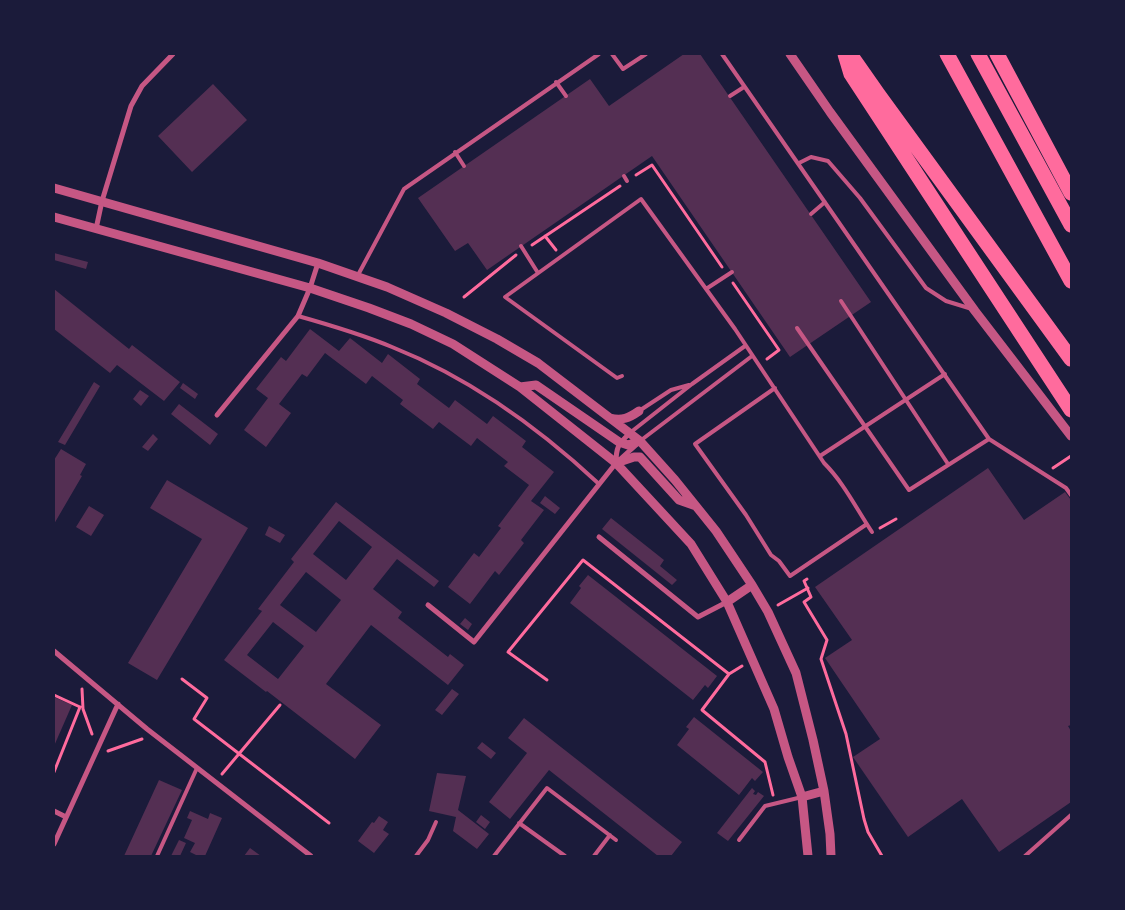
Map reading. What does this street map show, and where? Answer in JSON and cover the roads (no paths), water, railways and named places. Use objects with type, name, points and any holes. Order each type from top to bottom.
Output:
[{"type":"highway","points":[[845,54],[851,74],[1071,410]]},
{"type":"highway","points":[[850,54],[1071,359]]},
{"type":"highway","points":[[947,54],[1071,281]]},
{"type":"highway","points":[[978,54],[1071,225]]},
{"type":"highway","points":[[998,54],[1071,193]]},
{"type":"street","points":[[96,229],[102,201],[131,106],[142,86],[173,54]]},
{"type":"street","points":[[790,54],[830,112],[975,310],[1071,436]]},
{"type":"street","points":[[54,188],[318,263],[387,287],[446,313],[497,339],[538,363],[640,441],[716,531],[768,612],[796,673],[814,740],[824,791],[831,856]]},
{"type":"street","points":[[54,218],[310,288],[411,324],[453,344],[520,388],[616,463],[691,544],[727,602],[754,659],[774,709],[802,798],[808,856]]},
{"type":"street","points":[[217,415],[298,316],[318,263]]},
{"type":"street","points":[[520,388],[536,385],[619,442],[628,445],[640,441]]},
{"type":"street","points":[[610,418],[627,419],[639,411]]},
{"type":"street","points":[[616,463],[619,442],[629,434]]},
{"type":"street","points":[[428,605],[474,642],[616,463],[640,441]]},
{"type":"street","points":[[616,463],[626,458],[640,457],[679,500],[696,506]]},
{"type":"street","points":[[599,537],[698,617],[727,602],[752,585]]},
{"type":"street","points":[[54,651],[304,854],[311,856]]},
{"type":"street","points":[[54,844],[118,704]]},
{"type":"street","points":[[802,798],[824,791]]},
{"type":"street","points":[[54,811],[66,817]]},
{"type":"lane","points":[[357,276],[404,189],[599,54]]},
{"type":"lane","points":[[612,54],[623,69],[646,54]]},
{"type":"lane","points":[[722,54],[989,439],[1066,488],[1071,495]]},
{"type":"lane","points":[[556,82],[566,96]]},
{"type":"lane","points":[[730,96],[744,86]]},
{"type":"lane","points":[[455,152],[464,166]]},
{"type":"lane","points":[[799,164],[811,157],[828,160],[860,198],[926,288],[946,301],[975,310]]},
{"type":"lane","points":[[624,176],[628,181]]},
{"type":"lane","points":[[622,376],[617,378],[505,298],[538,272],[641,199],[735,329],[820,456],[852,497],[872,532]]},
{"type":"lane","points":[[811,214],[825,202]]},
{"type":"lane","points":[[522,248],[538,272]]},
{"type":"lane","points":[[706,289],[730,273]]},
{"type":"lane","points":[[841,301],[948,464]]},
{"type":"lane","points":[[298,316],[346,330],[393,347],[475,388],[524,420],[600,484]]},
{"type":"lane","points":[[797,328],[909,490],[989,439]]},
{"type":"lane","points":[[629,434],[692,384],[745,346]]},
{"type":"lane","points":[[640,441],[752,356]]},
{"type":"lane","points":[[820,456],[945,374]]},
{"type":"lane","points":[[639,411],[671,390],[692,384]]},
{"type":"lane","points":[[775,388],[695,444],[746,515],[771,555],[779,561],[790,576],[867,524]]},
{"type":"lane","points":[[157,856],[197,768]]},
{"type":"lane","points":[[494,856],[547,788],[616,840]]},
{"type":"lane","points":[[739,840],[765,806],[802,798]]},
{"type":"lane","points":[[1025,856],[1071,815]]},
{"type":"lane","points":[[416,856],[428,840],[436,822]]},
{"type":"lane","points":[[519,823],[564,856]]},
{"type":"lane","points":[[594,856],[610,836]]}]
